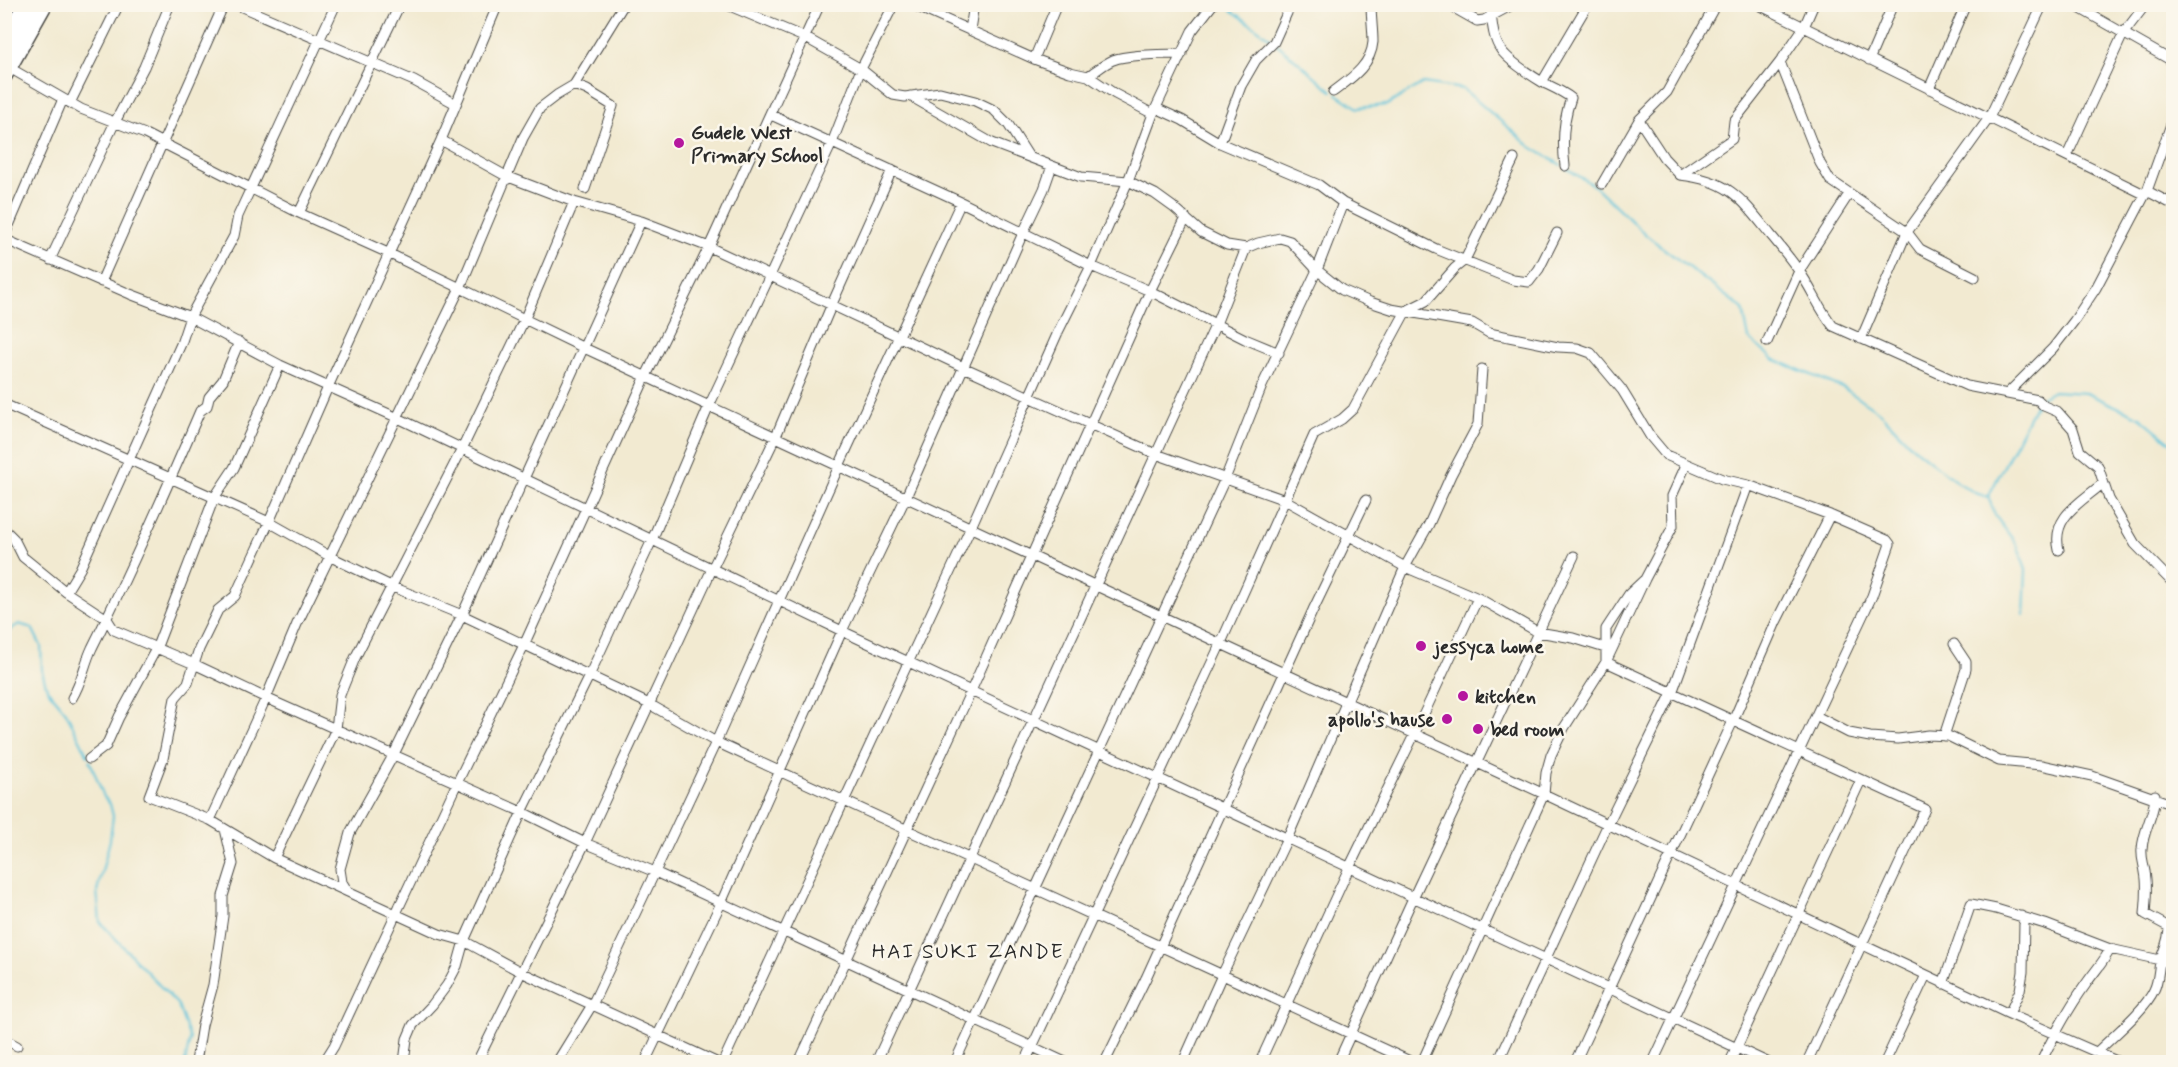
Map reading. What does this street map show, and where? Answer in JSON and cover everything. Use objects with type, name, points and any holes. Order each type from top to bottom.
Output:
[{"type":"highway","points":[[4,45],[26,4]]},
{"type":"highway","points":[[7,71],[44,4]]},
{"type":"street","points":[[119,4],[67,101],[4,238],[101,282],[190,317],[280,365],[398,418],[778,601],[1767,1062]]},
{"type":"street","points":[[50,260],[115,122],[144,67],[170,4]]},
{"type":"street","points":[[101,282],[224,4]]},
{"type":"street","points":[[235,4],[414,81],[456,104]]},
{"type":"street","points":[[66,592],[80,569],[181,344],[190,317],[234,236],[238,216],[321,41],[336,4]]},
{"type":"street","points":[[299,213],[400,4]]},
{"type":"street","points":[[498,4],[441,140],[235,596],[218,610],[199,649],[188,683],[175,698],[163,759],[149,796],[210,820],[274,858],[439,934],[464,941],[521,972],[717,1062]]},
{"type":"street","points":[[210,820],[297,624],[460,288],[523,138],[540,108],[574,85],[624,4]]},
{"type":"street","points":[[726,4],[741,7],[806,38],[861,69],[893,95],[910,96],[940,92],[975,101],[994,110],[1008,124],[1029,157]]},
{"type":"street","points":[[324,1062],[334,1046],[524,645],[646,376],[771,115],[820,4]]},
{"type":"street","points":[[404,1062],[406,1039],[413,1025],[447,985],[457,966],[464,941],[522,812],[589,676],[652,540],[710,406],[832,143],[861,69],[894,4]]},
{"type":"street","points":[[911,4],[1034,59],[1089,76],[1115,94],[1182,120],[1220,143],[1319,185],[1343,203],[1436,249],[1513,280],[1529,282],[1539,270],[1557,233]]},
{"type":"street","points":[[970,30],[974,4]]},
{"type":"street","points":[[1034,59],[1057,4]]},
{"type":"street","points":[[723,1062],[971,528],[1059,330],[1091,266],[1128,182],[1154,111],[1192,31],[1213,4]]},
{"type":"street","points":[[1220,143],[1241,86],[1256,60],[1275,42],[1291,4]]},
{"type":"street","points":[[1333,92],[1353,77],[1369,59],[1373,42],[1371,4]]},
{"type":"street","points":[[1447,4],[1477,21],[1509,9],[1514,4]]},
{"type":"street","points":[[1490,4],[1496,40],[1501,50],[1518,66],[1571,98],[1565,121],[1565,166]]},
{"type":"street","points":[[1542,82],[1588,4]]},
{"type":"street","points":[[1602,184],[1639,120],[1667,92],[1716,4]]},
{"type":"street","points":[[1757,4],[2067,156],[2174,205]]},
{"type":"street","points":[[1680,175],[1732,139],[1734,121],[1804,27],[1814,4]]},
{"type":"street","points":[[1869,60],[1893,4]]},
{"type":"street","points":[[1929,89],[1966,4]]},
{"type":"street","points":[[1861,339],[1907,232],[1989,118],[2043,4]]},
{"type":"street","points":[[2072,4],[2174,62]]},
{"type":"street","points":[[2067,156],[2124,34],[2146,4]]},
{"type":"street","points":[[1089,76],[1110,61],[1120,58],[1152,54],[1182,54]]},
{"type":"street","points":[[1780,62],[1820,164],[1830,180],[1907,232],[1920,249],[1975,277]]},
{"type":"street","points":[[7,71],[81,109],[162,143],[299,213],[388,253],[582,347],[1544,794],[1607,826],[1943,984],[2115,1062]]},
{"type":"street","points":[[574,85],[613,106],[585,189]]},
{"type":"street","points":[[910,96],[992,143],[1081,177],[1128,182],[1155,195],[1201,232],[1227,245],[1246,248],[1280,238],[1290,242],[1317,270],[1342,290],[1370,302],[1472,323],[1489,333],[1558,347],[1577,348],[1591,354],[1622,390],[1650,436],[1666,456],[1722,479],[1748,485],[1830,515],[1887,540],[1890,544],[1872,596],[1653,1062]]},
{"type":"street","points":[[771,115],[962,202],[1091,266],[1150,291],[1279,353]]},
{"type":"street","points":[[2008,393],[2053,348],[2096,288],[2146,193],[2174,116]]},
{"type":"street","points":[[1639,120],[1664,158],[1680,175],[1713,181],[1746,203],[1799,271],[1824,315],[1833,326],[1967,386],[2038,400],[2044,406],[2058,412],[2073,429],[2080,452],[2098,465],[2102,484],[2109,499],[2135,544],[2174,584]]},
{"type":"street","points":[[441,140],[506,176],[573,202],[641,220],[709,247],[963,367],[1156,454],[1285,500],[1405,567],[1478,598],[1538,632],[1573,638],[1605,648]]},
{"type":"street","points":[[1025,1062],[1220,645],[1314,435],[1342,419],[1353,409],[1406,311],[1426,301],[1465,260],[1514,159]]},
{"type":"street","points":[[645,1062],[721,903],[842,631],[906,497],[1044,189],[1052,166]]},
{"type":"street","points":[[477,1062],[585,843],[776,436],[892,170]]},
{"type":"street","points":[[1767,342],[1799,271],[1850,194]]},
{"type":"street","points":[[274,858],[336,729],[340,695],[355,658],[462,449],[525,318],[573,202]]},
{"type":"street","points":[[557,1062],[592,1005],[655,872],[716,742],[839,466],[962,202]]},
{"type":"street","points":[[955,1062],[1225,480],[1262,386],[1317,270],[1343,203]]},
{"type":"street","points":[[799,1062],[971,692],[1150,291],[1186,218]]},
{"type":"street","points":[[348,892],[342,882],[340,868],[350,833],[394,754],[462,615],[641,220]]},
{"type":"street","points":[[876,1062],[1216,324],[1246,248]]},
{"type":"street","points":[[72,698],[81,683],[84,666],[200,411],[207,406],[208,397],[223,380],[239,342]]},
{"type":"street","points":[[89,759],[106,746],[156,649],[214,498],[234,468],[280,365]]},
{"type":"street","points":[[1183,1062],[1287,839],[1405,567],[1429,524],[1451,475],[1478,424],[1482,369]]},
{"type":"street","points":[[4,404],[269,522],[331,557],[393,587],[462,615],[649,704],[716,742],[1412,1062]]},
{"type":"street","points":[[1422,1062],[1544,794],[1551,755],[1564,728],[1606,662],[1673,526],[1672,496],[1686,465]]},
{"type":"street","points":[[2059,550],[2057,530],[2061,520],[2102,484]]},
{"type":"street","points":[[1498,1062],[1607,826],[1672,693],[1748,485]]},
{"type":"street","points":[[1105,1062],[1366,500]]},
{"type":"street","points":[[1575,1062],[1733,721],[1776,622],[1830,515]]},
{"type":"street","points":[[4,529],[14,539],[23,557],[66,592],[107,619],[114,630],[394,754],[585,843],[655,872],[1065,1062]]},
{"type":"street","points":[[1338,1062],[1574,556]]},
{"type":"street","points":[[1606,662],[1606,629],[1635,586],[1645,579]]},
{"type":"street","points":[[1260,1062],[1349,868],[1478,598]]},
{"type":"street","points":[[1944,736],[1966,669],[1966,662],[1954,644]]},
{"type":"street","points":[[1606,662],[1925,809],[1807,1062]]},
{"type":"street","points":[[1816,716],[1849,733],[1870,737],[1898,739],[1929,735],[1944,736],[1999,761],[2041,765],[2092,776],[2173,804]]},
{"type":"street","points":[[1730,1062],[1861,780]]},
{"type":"street","points":[[2097,1052],[2148,1001],[2158,980],[2160,960],[2166,948],[2169,927],[2145,914],[2145,872],[2142,850],[2155,804],[2155,795]]},
{"type":"street","points":[[196,1062],[202,1025],[213,986],[223,916],[223,897],[233,864],[225,829]]},
{"type":"street","points":[[1943,984],[1971,904],[2021,916],[2110,949],[2174,963]]},
{"type":"street","points":[[2008,1014],[2020,990],[2023,972],[2024,922],[2021,916]]},
{"type":"street","points":[[2041,1062],[2054,1034],[2110,949]]},
{"type":"street","points":[[1885,1062],[1926,975]]},
{"type":"street","points":[[4,1039],[17,1046]]},
{"type":"waterway","points":[[1223,4],[1273,40]]},
{"type":"waterway","points":[[1277,44],[1332,91]]},
{"type":"waterway","points":[[1337,94],[1358,108],[1387,105],[1423,83],[1463,89],[1531,147],[1561,165]]},
{"type":"waterway","points":[[1566,168],[1596,187],[1646,235],[1743,309],[1749,339],[1773,359],[1845,389],[1878,411],[1914,448],[1954,480],[1975,493],[1988,497],[2037,402]]},
{"type":"waterway","points":[[2041,398],[2053,391],[2086,393],[2140,417],[2174,445]]},
{"type":"waterway","points":[[1988,497],[1996,517],[2017,545],[2026,570],[2024,615]]},
{"type":"waterway","points":[[4,638],[11,629],[19,624],[32,628],[41,646],[42,671],[47,689],[66,712],[88,756]]},
{"type":"waterway","points":[[90,761],[104,797],[110,804],[113,816],[110,840],[97,891],[100,922],[178,1005],[190,1039],[185,1062]]},
{"type":"place","name":"Gudele West Primary School","points":[[679,143]]},
{"type":"place","name":"jessyca home","points":[[1421,646]]},
{"type":"place","name":"kitchen","points":[[1463,696]]},
{"type":"place","name":"apollo's hause","points":[[1447,719]]},
{"type":"place","name":"bed room","points":[[1478,729]]},
{"type":"district","name":"HAI SUKI ZANDE","points":[[968,951]]}]
